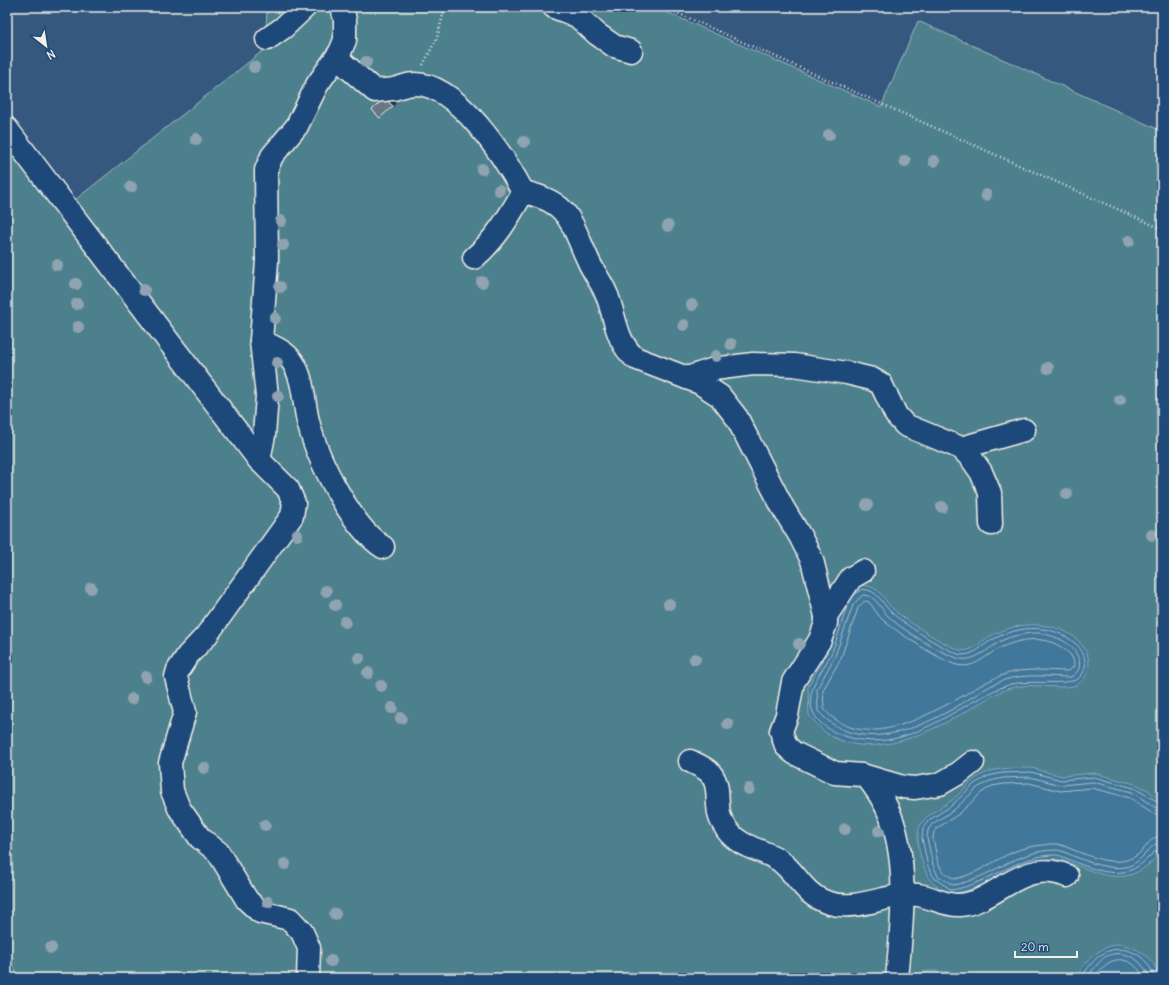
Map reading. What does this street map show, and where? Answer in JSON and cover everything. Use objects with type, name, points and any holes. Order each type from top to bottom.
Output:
[{"type":"lane","points":[[267,39],[283,28],[305,7]]},
{"type":"lane","points":[[259,460],[264,435],[267,396],[261,341],[268,261],[266,170],[272,156],[297,126],[317,85],[337,58],[345,40],[345,20],[342,7]]},
{"type":"lane","points":[[554,7],[577,16],[597,34],[614,46],[631,51]]},
{"type":"lane","points":[[337,58],[375,91],[414,84],[445,94],[457,103],[499,152],[523,192],[549,200],[567,215],[578,236],[588,261],[609,299],[618,335],[629,352],[635,358],[700,383],[720,396],[737,418],[783,508],[800,536],[812,560],[826,616]]},
{"type":"lane","points":[[7,129],[259,460],[288,489],[294,503],[292,516],[206,636],[188,655],[178,670],[176,677],[185,712],[170,763],[172,791],[188,823],[200,838],[218,852],[247,900],[260,912],[290,920],[302,932],[309,948],[308,978]]},
{"type":"lane","points":[[474,258],[489,245],[501,229],[523,192]]},
{"type":"lane","points":[[261,341],[276,348],[291,360],[299,373],[309,426],[326,468],[342,500],[359,524],[374,541],[383,547]]},
{"type":"lane","points":[[687,378],[714,369],[753,364],[794,365],[861,376],[881,384],[896,415],[905,425],[961,448],[971,458],[986,483],[991,503],[991,524]]},
{"type":"lane","points":[[961,448],[1024,430]]},
{"type":"lane","points":[[863,571],[851,578],[826,616],[820,640],[793,682],[781,736],[786,746],[794,753],[835,772],[867,776],[903,787],[914,788],[940,784],[955,776],[973,762]]},
{"type":"lane","points":[[690,761],[709,771],[715,780],[720,817],[728,831],[737,840],[752,849],[779,860],[803,888],[814,896],[829,903],[847,906],[917,895],[960,905],[975,901],[1016,879],[1032,873],[1056,872],[1067,876]]},
{"type":"lane","points":[[867,776],[887,808],[899,848],[903,897],[897,978]]},
{"type":"path","points":[[414,84],[437,38],[445,7]]},
{"type":"path","points":[[664,7],[1162,229]]},
{"type":"green space","points":[[267,7],[655,7],[881,107],[918,21],[1162,131],[1162,978],[19,978],[7,955],[7,110],[75,200],[265,49]]},
{"type":"water","points":[[861,585],[877,590],[893,609],[925,632],[954,648],[964,651],[972,649],[989,637],[1007,629],[1025,625],[1043,625],[1062,630],[1075,638],[1084,648],[1089,661],[1088,670],[1081,682],[1073,686],[1024,686],[1007,689],[993,695],[940,725],[910,738],[878,745],[862,745],[846,742],[828,734],[819,727],[809,715],[808,687],[827,652],[844,601],[854,589]]},
{"type":"water","points":[[1031,768],[1062,776],[1094,773],[1135,784],[1148,790],[1162,802],[1163,836],[1160,852],[1149,864],[1138,872],[1126,876],[1104,875],[1057,859],[1052,859],[1026,864],[987,883],[957,893],[951,894],[935,885],[925,870],[920,854],[918,831],[926,818],[953,799],[980,776],[991,771],[1003,769]]},
{"type":"water","points":[[1118,944],[1125,945],[1144,954],[1154,964],[1158,978],[1076,978],[1093,956],[1105,948]]},
{"type":"water","points":[[924,972],[950,972],[968,978],[916,978]]},
{"type":"building","points":[[384,98],[393,106],[380,118],[372,110]]}]
